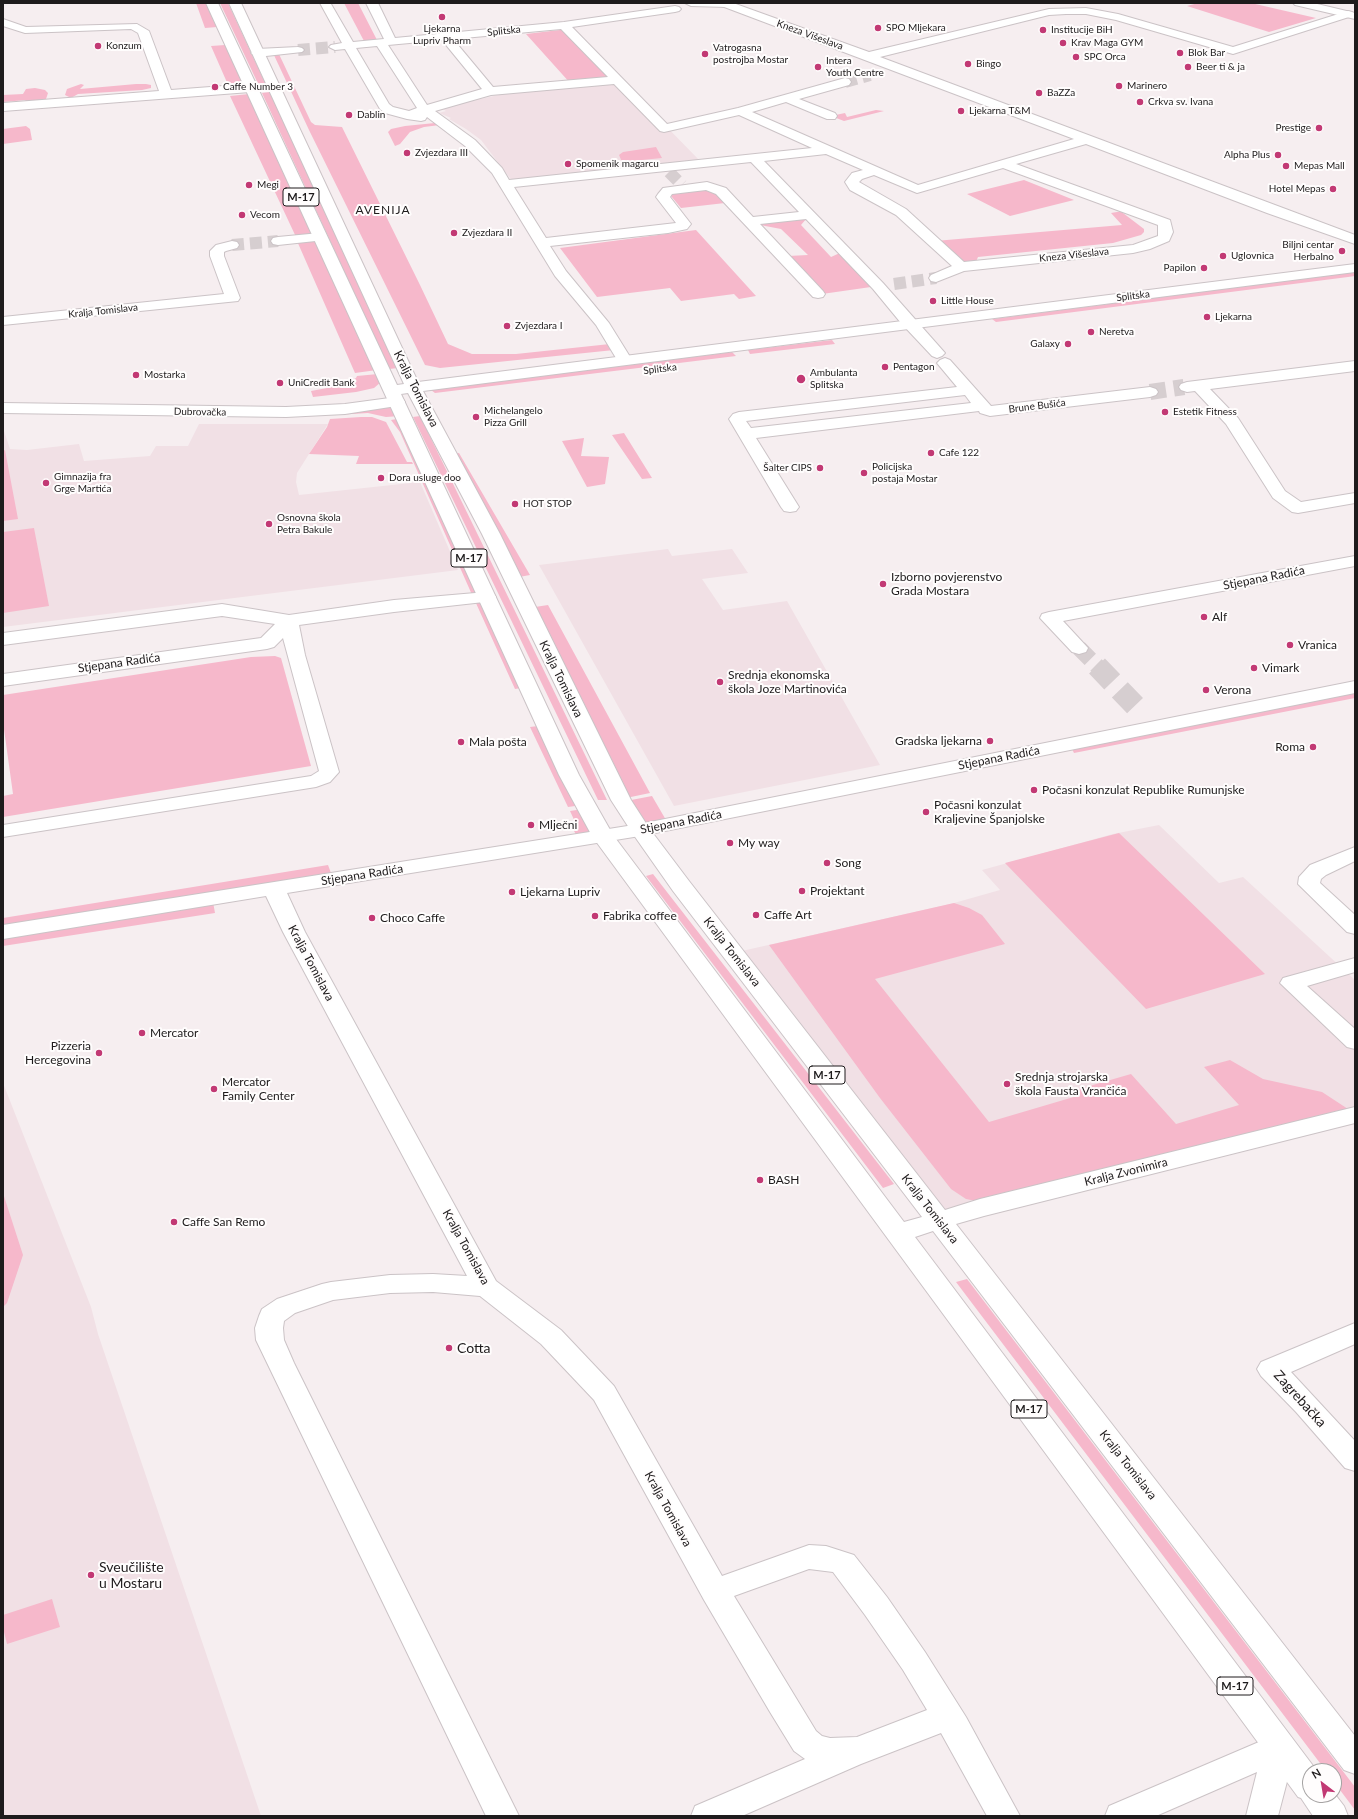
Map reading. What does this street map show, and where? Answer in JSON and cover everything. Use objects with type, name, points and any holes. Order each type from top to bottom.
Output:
[{"type":"street","name":"Kralja Tomislava","points":[[212,3],[569,775],[603,836],[1302,1776]]},
{"type":"street","name":"Kralja Tomislava","points":[[235,3],[416,394],[498,548],[621,800],[640,830],[672,874],[1355,1760]]},
{"type":"street","points":[[326,3],[384,106],[389,110],[406,115],[438,119]]},
{"type":"street","points":[[372,3],[386,43],[418,103],[424,110],[470,143],[497,171],[560,273],[602,323],[624,360]]},
{"type":"street","name":"Kneza Višeslava","points":[[691,3],[729,4],[871,62],[898,67],[1272,210],[1355,240]]},
{"type":"street","points":[[1299,3],[1352,15]]},
{"type":"street","name":"Splitska","points":[[350,46],[564,25],[675,8]]},
{"type":"street","points":[[871,62],[898,48],[1049,12],[1086,11],[1118,17],[1233,51],[1352,15]]},
{"type":"street","points":[[3,22],[25,30],[133,26],[143,31],[166,94]]},
{"type":"street","points":[[564,25],[664,128],[740,111],[845,82]]},
{"type":"street","points":[[445,37],[490,91]]},
{"type":"street","points":[[334,47],[350,46]]},
{"type":"street","points":[[257,53],[298,50]]},
{"type":"street","points":[[406,115],[490,91],[617,80]]},
{"type":"street","points":[[3,107],[250,88]]},
{"type":"street","points":[[787,98],[831,116]]},
{"type":"street","points":[[740,111],[875,172],[917,189],[1088,139]]},
{"type":"street","points":[[505,184],[666,169],[753,157],[827,150]]},
{"type":"street","points":[[753,157],[878,286],[922,336]]},
{"type":"street","name":"Kneza Višeslava","points":[[961,267],[1133,249],[1164,238],[1166,232],[1165,224],[1004,164]]},
{"type":"street","points":[[875,172],[857,176],[852,182],[855,187],[901,212],[961,267],[936,278]]},
{"type":"street","points":[[541,243],[668,229],[682,226],[684,224],[663,197],[668,191],[684,187],[707,186],[721,191],[818,294]]},
{"type":"street","points":[[750,221],[809,215]]},
{"type":"street","points":[[278,241],[320,237]]},
{"type":"street","name":"Kralja Tomislava","points":[[3,321],[233,298],[217,256],[217,251],[221,248],[232,245]]},
{"type":"street","name":"Splitska","points":[[395,396],[742,352],[834,334],[1355,268]]},
{"type":"street","name":"Splitska","points":[[416,394],[624,360],[844,346],[1355,280]]},
{"type":"street","points":[[878,286],[894,284]]},
{"type":"street","points":[[834,334],[844,346]]},
{"type":"street","name":"Brune Bušića","points":[[922,336],[968,390],[990,412],[1150,392]]},
{"type":"street","points":[[1353,501],[1298,508],[1279,494],[1232,421],[1192,387],[1355,366]]},
{"type":"street","points":[[790,507],[737,419],[744,415],[968,390]]},
{"type":"street","name":"Dubrovačka","points":[[3,396],[238,402],[395,396]]},
{"type":"street","name":"Dubrovačka","points":[[3,408],[286,412],[345,409],[395,396]]},
{"type":"street","points":[[745,434],[983,406]]},
{"type":"street","name":"Stjepana Radića","points":[[1079,648],[1049,618],[1355,561]]},
{"type":"street","points":[[3,639],[222,610],[289,621],[394,606],[487,597]]},
{"type":"street","points":[[3,831],[316,781],[323,778],[329,772],[296,654],[289,621]]},
{"type":"street","name":"Stjepana Radića","points":[[3,680],[267,643],[289,621]]},
{"type":"street","name":"Stjepana Radića","points":[[3,932],[640,830],[1355,686]]},
{"type":"street","points":[[1355,853],[1318,870],[1310,877],[1309,884],[1355,927]]},
{"type":"street","name":"Kralja Tomislava","points":[[274,889],[465,1274],[486,1287],[551,1337],[604,1393],[715,1592],[805,1741],[813,1748],[830,1752],[858,1751],[948,1716]]},
{"type":"street","points":[[1355,965],[1291,983],[1355,1042]]},
{"type":"street","name":"Kralja Zvonimira","points":[[898,1233],[980,1208],[1355,1115]]},
{"type":"street","points":[[465,1274],[433,1283],[390,1284],[331,1291],[298,1301],[282,1308],[272,1316],[269,1328],[270,1340],[280,1363],[503,1816]]},
{"type":"street","name":"Zagrebačka","points":[[1355,1333],[1271,1369],[1306,1405],[1355,1460]]},
{"type":"street","points":[[715,1592],[809,1557],[826,1558],[843,1563],[876,1606],[914,1661],[948,1716],[1004,1816]]},
{"type":"street","points":[[1121,1816],[1280,1747]]},
{"type":"street","points":[[1262,1816],[1280,1747]]},
{"type":"street","points":[[707,1816],[858,1751]]},
{"type":"street","points":[[1322,1803],[1332,1816]]},
{"type":"shaded area","points":[[196,3],[207,3],[217,27],[205,28]]},
{"type":"shaded area","points":[[220,3],[228,3],[268,89],[261,90]]},
{"type":"shaded area","points":[[344,3],[358,3],[377,40],[364,41]]},
{"type":"shaded area","points":[[1198,3],[1251,3],[1316,18],[1269,32],[1187,6]]},
{"type":"shaded area","points":[[568,29],[617,80],[571,84],[526,34]]},
{"type":"shaded area","points":[[225,45],[243,82],[239,86],[229,87],[211,46]]},
{"type":"shaded area","points":[[278,52],[311,122],[315,125],[342,127],[448,344],[472,354],[516,354],[610,344],[614,350],[440,368],[425,365],[309,130],[273,53]]},
{"type":"shaded area","points":[[624,83],[701,162],[516,186],[481,140],[449,119],[451,118],[439,113],[446,111],[441,108],[507,93]]},
{"type":"shaded area","points":[[81,84],[84,85],[80,89],[136,84],[151,85],[151,88],[142,90],[78,94],[71,98],[65,95],[67,89]]},
{"type":"shaded area","points":[[35,88],[45,90],[48,93],[46,99],[42,102],[21,104],[26,100],[3,102],[3,95],[23,94],[26,89]]},
{"type":"shaded area","points":[[270,92],[398,368],[389,369],[262,93]]},
{"type":"shaded area","points":[[249,94],[312,228],[310,233],[303,237],[296,237],[230,96]]},
{"type":"shaded area","points":[[876,110],[884,111],[844,121],[831,116],[845,113],[847,117]]},
{"type":"shaded area","points":[[435,123],[440,125],[424,127],[410,132],[400,144],[395,146],[388,132],[391,129],[405,126]]},
{"type":"shaded area","points":[[26,126],[30,129],[32,140],[3,144],[3,129]]},
{"type":"shaded area","points":[[656,147],[662,158],[622,162],[619,155],[623,152]]},
{"type":"shaded area","points":[[1024,180],[1074,200],[1010,216],[967,194]]},
{"type":"shaded area","points":[[705,189],[715,192],[725,203],[681,208],[671,196],[675,193]]},
{"type":"shaded area","points":[[1123,211],[1137,214],[1123,213],[1144,229],[1144,232],[1141,235],[1113,243],[978,257],[975,264],[966,265],[935,241],[1122,225],[1111,213]]},
{"type":"shaded area","points":[[807,218],[801,225],[831,257],[842,252],[878,286],[822,294],[788,256],[808,255],[781,229],[760,225],[759,222]]},
{"type":"shaded area","points":[[696,230],[756,296],[739,299],[734,294],[681,301],[670,288],[597,297],[560,248]]},
{"type":"shaded area","points":[[297,241],[315,241],[377,370],[355,373]]},
{"type":"shaded area","points":[[1355,272],[1355,276],[1348,277],[996,322],[992,319]]},
{"type":"shaded area","points":[[832,340],[835,344],[750,354],[748,350]]},
{"type":"shaded area","points":[[732,352],[736,356],[435,393],[431,390]]},
{"type":"shaded area","points":[[378,374],[381,382],[374,388],[356,392],[313,397],[311,391],[343,385],[357,376]]},
{"type":"shaded area","points":[[389,407],[394,409],[400,416],[386,417],[368,413],[335,415],[335,410]]},
{"type":"shaded area","points":[[420,416],[607,800],[598,800],[413,417]]},
{"type":"shaded area","points":[[372,417],[386,422],[407,462],[412,462],[413,464],[356,464],[359,456],[309,454],[327,427],[330,419]]},
{"type":"shaded area","points":[[402,418],[482,593],[473,597],[400,432],[391,420]]},
{"type":"shaded area","name":"Osnovna škola Petra Bakule","points":[[199,424],[328,424],[297,473],[296,482],[299,495],[420,482],[458,570],[3,627],[3,428],[10,449],[27,450],[79,444],[84,461],[150,456],[156,446],[188,446]]},
{"type":"shaded area","points":[[624,433],[652,478],[642,479],[612,435]]},
{"type":"shaded area","points":[[584,438],[581,456],[609,457],[605,484],[587,487],[562,441]]},
{"type":"shaded area","points":[[5,450],[18,519],[3,521],[3,451]]},
{"type":"shaded area","points":[[459,453],[530,575],[519,577],[452,454]]},
{"type":"shaded area","points":[[34,528],[49,606],[3,613],[3,532]]},
{"type":"shaded area","points":[[668,549],[672,556],[732,549],[748,573],[702,579],[723,610],[787,601],[880,765],[674,806],[539,565]]},
{"type":"shaded area","points":[[475,601],[484,601],[521,688],[515,689]]},
{"type":"shaded area","points":[[548,605],[650,793],[626,798],[535,607]]},
{"type":"shaded area","points":[[275,656],[281,658],[311,766],[3,817],[3,796],[13,794],[3,722],[3,695],[251,657]]},
{"type":"shaded area","points":[[1355,693],[1355,698],[1074,753],[1072,749]]},
{"type":"shaded area","points":[[538,726],[582,805],[568,807],[530,727]]},
{"type":"shaded area","points":[[652,796],[666,820],[645,824],[626,801]]},
{"type":"shaded area","points":[[583,809],[593,831],[577,836],[574,831],[576,824],[570,811]]},
{"type":"shaded area","points":[[1159,825],[1219,883],[1243,877],[1355,980],[1355,1115],[939,1220],[733,953],[954,903],[1000,890],[982,870],[1113,834]]},
{"type":"shaded area","points":[[1119,833],[1265,974],[1146,1009],[1005,863]]},
{"type":"shaded area","points":[[328,865],[331,873],[45,920],[3,930],[3,918]]},
{"type":"shaded area","points":[[653,874],[894,1184],[883,1188],[646,876]]},
{"type":"shaded area","points":[[213,902],[215,913],[3,946],[3,937]]},
{"type":"shaded area","points":[[954,903],[969,908],[982,915],[1005,944],[875,979],[989,1122],[1077,1096],[1072,1091],[1131,1074],[1176,1124],[1239,1105],[1204,1067],[1230,1060],[1263,1079],[1322,1092],[1348,1109],[976,1201],[966,1199],[951,1189],[880,1098],[769,945]]},
{"type":"shaded area","name":"Sveučilište u Mostaru","points":[[3,1083],[91,1307],[98,1334],[261,1816],[3,1816]]},
{"type":"shaded area","points":[[3,1193],[23,1255],[7,1303],[3,1307]]},
{"type":"shaded area","points":[[967,1279],[1337,1763],[1320,1763],[956,1282]]},
{"type":"shaded area","points":[[52,1599],[60,1627],[7,1644],[3,1628],[3,1615]]},
{"type":"shaded area","points":[[1342,1770],[1355,1787],[1355,1810],[1342,1793]]},
{"type":"tunnel","points":[[298,50],[335,47]]},
{"type":"tunnel","points":[[845,82],[870,75]]},
{"type":"tunnel","points":[[669,172],[682,185]]},
{"type":"tunnel","points":[[232,245],[278,241]]},
{"type":"tunnel","points":[[894,284],[936,278]]},
{"type":"tunnel","points":[[1150,392],[1184,387]]},
{"type":"tunnel","points":[[1079,648],[1097,666]]},
{"type":"tunnel","points":[[1097,666],[1142,713]]},
{"type":"place","name":"Ljekarna Lupriv Pharm","points":[[442,17]]},
{"type":"place","name":"SPO Mljekara","points":[[878,28]]},
{"type":"place","name":"Institucije BiH","points":[[1043,30]]},
{"type":"place","name":"Krav Maga GYM","points":[[1063,43]]},
{"type":"place","name":"Konzum","points":[[98,46]]},
{"type":"place","name":"Blok Bar","points":[[1180,53]]},
{"type":"place","name":"Vatrogasna postrojba Mostar","points":[[705,54]]},
{"type":"place","name":"SPC Orca","points":[[1076,57]]},
{"type":"place","name":"Bingo","points":[[968,64]]},
{"type":"place","name":"Intera Youth Centre","points":[[818,67]]},
{"type":"place","name":"Beer ti & ja","points":[[1188,67]]},
{"type":"place","name":"Marinero","points":[[1119,86]]},
{"type":"place","name":"Caffe Number 3","points":[[215,87]]},
{"type":"place","name":"BaZZa","points":[[1039,93]]},
{"type":"place","name":"Crkva sv. Ivana","points":[[1140,102]]},
{"type":"place","name":"Ljekarna T&M","points":[[961,111]]},
{"type":"place","name":"Dablin","points":[[349,115]]},
{"type":"place","name":"Prestige","points":[[1319,128]]},
{"type":"place","name":"Zvjezdara III","points":[[407,153]]},
{"type":"place","name":"Alpha Plus","points":[[1278,155]]},
{"type":"place","name":"Spomenik magarcu","points":[[568,164]]},
{"type":"place","name":"Mepas Mall","points":[[1286,166]]},
{"type":"place","name":"Megi","points":[[249,185]]},
{"type":"place","name":"Hotel Mepas","points":[[1333,189]]},
{"type":"place","name":"Vecom","points":[[242,215]]},
{"type":"place","name":"Zvjezdara II","points":[[454,233]]},
{"type":"place","name":"Biljni centar Herbalno","points":[[1342,251]]},
{"type":"place","name":"Uglovnica","points":[[1223,256]]},
{"type":"place","name":"Papilon","points":[[1204,268]]},
{"type":"place","name":"Little House","points":[[933,301]]},
{"type":"place","name":"Ljekarna","points":[[1207,317]]},
{"type":"place","name":"Zvjezdara I","points":[[507,326]]},
{"type":"place","name":"Neretva","points":[[1091,332]]},
{"type":"place","name":"Galaxy","points":[[1068,344]]},
{"type":"place","name":"Pentagon","points":[[885,367]]},
{"type":"place","name":"Mostarka","points":[[136,375]]},
{"type":"place","name":"Ambulanta Splitska","points":[[801,379]]},
{"type":"place","name":"UniCredit Bank","points":[[280,383]]},
{"type":"place","name":"Estetik Fitness","points":[[1165,412]]},
{"type":"place","name":"Michelangelo Pizza Grill","points":[[476,417]]},
{"type":"place","name":"Cafe 122","points":[[931,453]]},
{"type":"place","name":"Šalter CIPS","points":[[820,468]]},
{"type":"place","name":"Policijska postaja Mostar","points":[[864,473]]},
{"type":"place","name":"Dora usluge doo","points":[[381,478]]},
{"type":"place","name":"Gimnazija fra Grge Martića","points":[[46,483]]},
{"type":"place","name":"HOT STOP","points":[[515,504]]},
{"type":"place","name":"Osnovna škola Petra Bakule","points":[[269,524]]},
{"type":"place","name":"Izborno povjerenstvo Grada Mostara","points":[[883,584]]},
{"type":"place","name":"Alf","points":[[1204,617]]},
{"type":"place","name":"Vranica","points":[[1290,645]]},
{"type":"place","name":"Vimark","points":[[1254,668]]},
{"type":"place","name":"Srednja ekonomska škola Joze Martinovića","points":[[720,682]]},
{"type":"place","name":"Verona","points":[[1206,690]]},
{"type":"place","name":"Gradska ljekarna","points":[[990,741]]},
{"type":"place","name":"Mala pošta","points":[[461,742]]},
{"type":"place","name":"Roma","points":[[1313,747]]},
{"type":"place","name":"Počasni konzulat Republike Rumunjske","points":[[1034,790]]},
{"type":"place","name":"Počasni konzulat Kraljevine Španjolske","points":[[926,812]]},
{"type":"place","name":"Mlječni","points":[[531,825]]},
{"type":"place","name":"My way","points":[[730,843]]},
{"type":"place","name":"Song","points":[[827,863]]},
{"type":"place","name":"Projektant","points":[[802,891]]},
{"type":"place","name":"Ljekarna Lupriv","points":[[512,892]]},
{"type":"place","name":"Caffe Art","points":[[756,915]]},
{"type":"place","name":"Fabrika coffee","points":[[595,916]]},
{"type":"place","name":"Choco Caffe","points":[[372,918]]},
{"type":"place","name":"Mercator","points":[[142,1033]]},
{"type":"place","name":"Pizzeria Hercegovina","points":[[99,1053]]},
{"type":"place","name":"Srednja strojarska škola Fausta Vrančića","points":[[1007,1084]]},
{"type":"place","name":"Mercator Family Center","points":[[214,1089]]},
{"type":"place","name":"BASH","points":[[760,1180]]},
{"type":"place","name":"Caffe San Remo","points":[[174,1222]]},
{"type":"place","name":"Cotta","points":[[449,1348]]},
{"type":"place","name":"Sveučilište u Mostaru","points":[[91,1575]]},
{"type":"district","name":"AVENIJA","points":[[383,210]]}]
